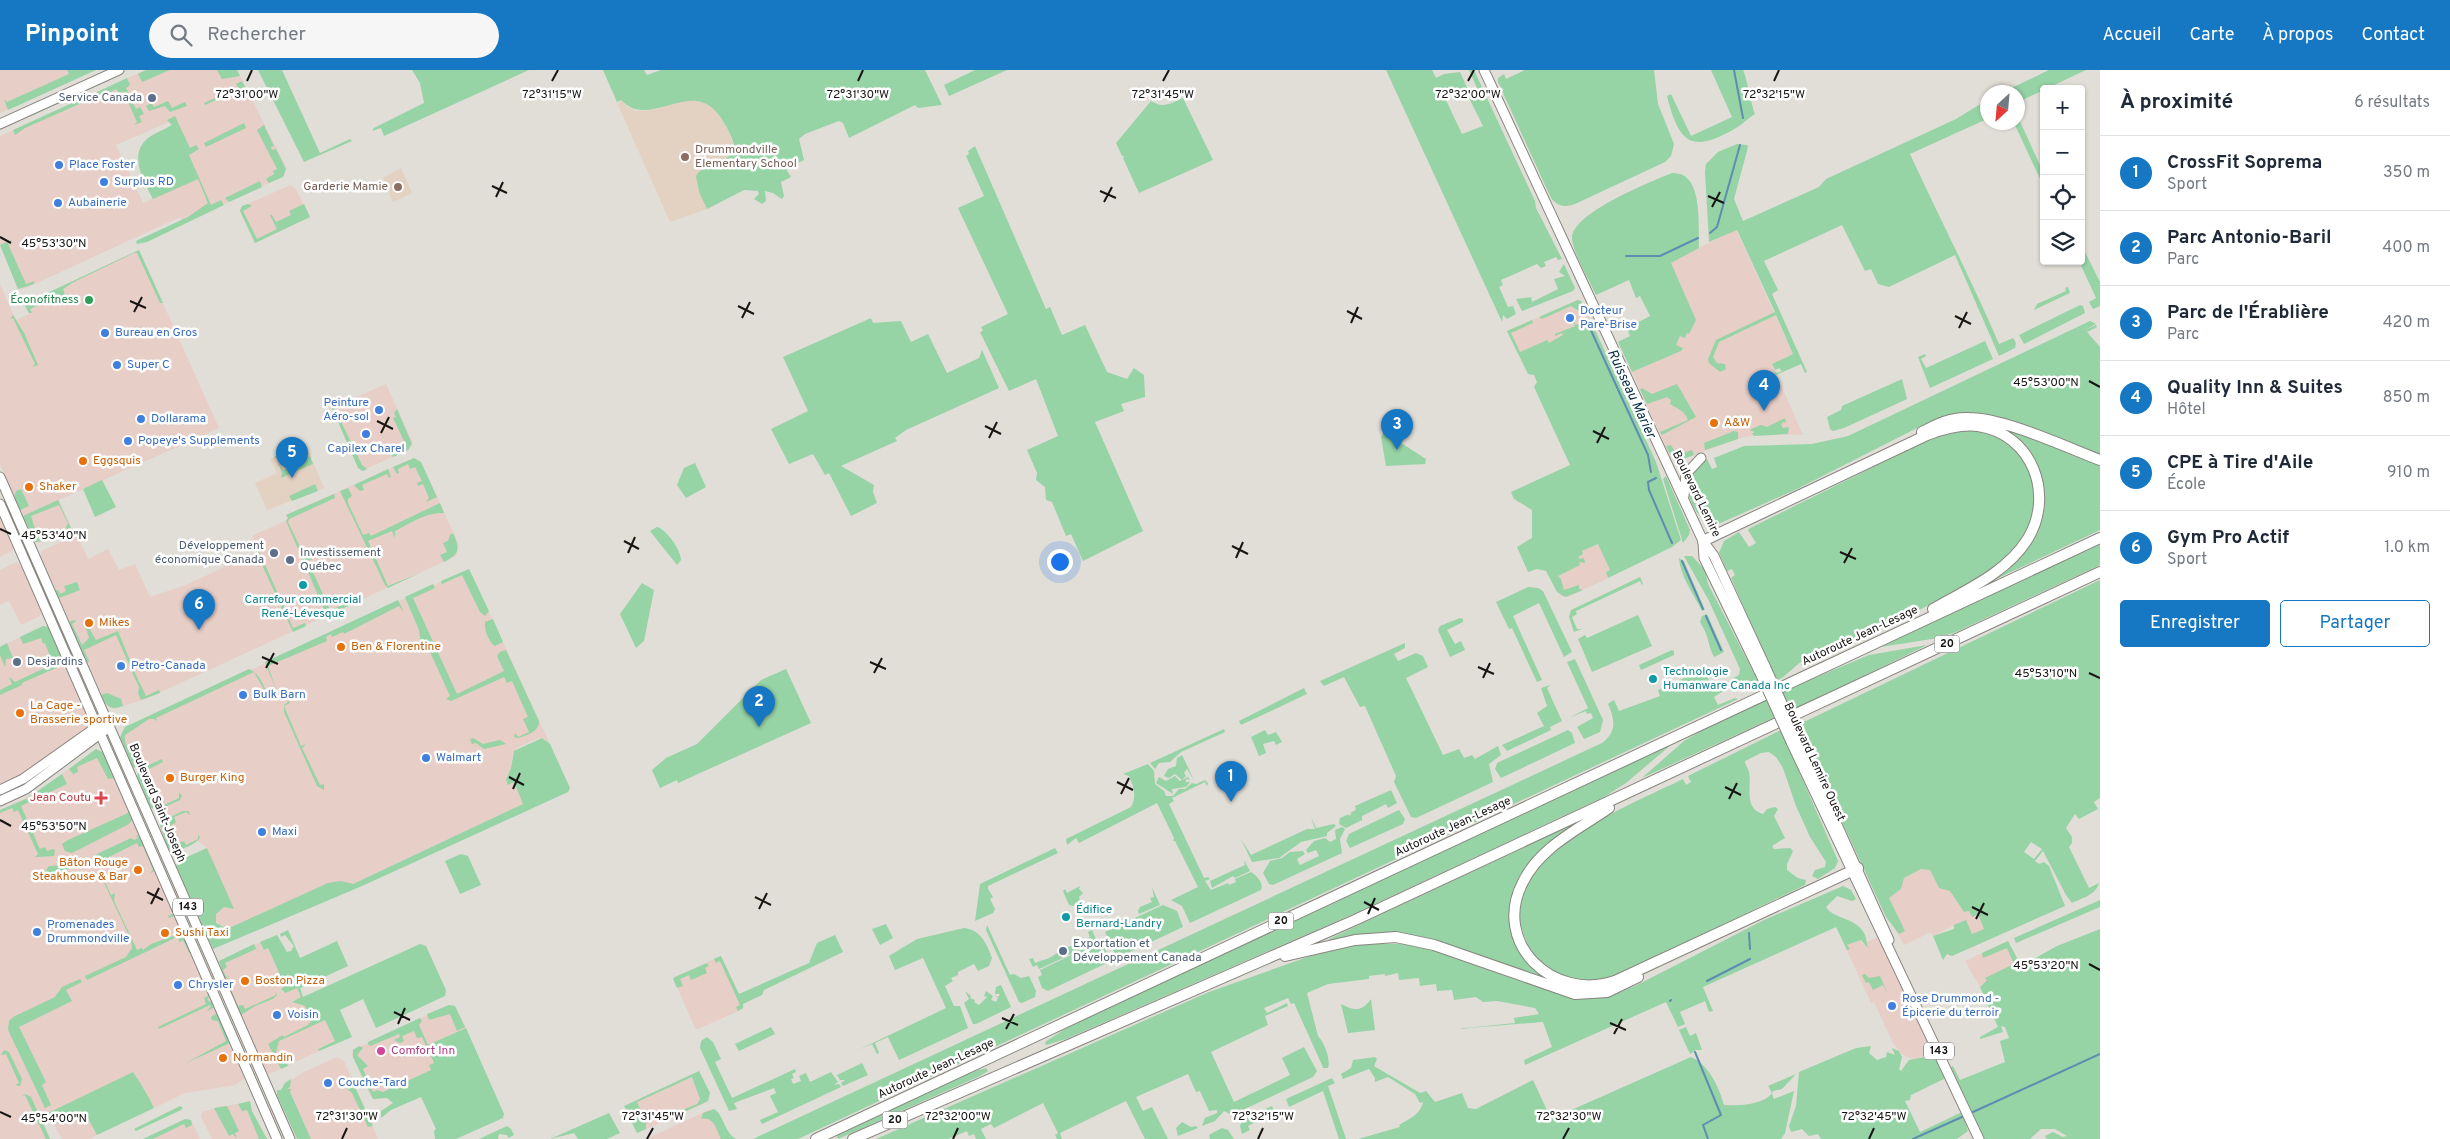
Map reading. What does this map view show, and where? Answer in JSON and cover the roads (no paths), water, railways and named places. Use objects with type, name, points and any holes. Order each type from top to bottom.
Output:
[{"type":"highway","points":[[1880,456],[1934,425],[1950,419],[1968,418],[1995,422],[2100,460]]},
{"type":"highway","points":[[1703,541],[1880,456],[1944,430],[1962,426],[1985,427],[2005,436],[2025,453],[2036,473],[2040,496],[2039,514],[2034,529],[2022,547],[2007,563],[1989,576],[1882,640]]},
{"type":"highway","name":"Autoroute Jean-Lesage","points":[[816,1139],[2100,538]]},
{"type":"highway","name":"20","points":[[853,1139],[1267,960],[1632,792],[2100,572]]},
{"type":"highway","points":[[1632,792],[1563,838],[1532,867],[1516,899],[1515,918],[1517,935],[1527,954],[1541,970],[1560,981],[1581,986],[1597,986],[1615,981],[1854,870]]},
{"type":"highway","points":[[1267,960],[1363,939],[1403,938],[1440,947],[1564,991],[1588,995],[1607,992],[1621,987],[1685,950]]},
{"type":"main road","points":[[0,124],[119,70]]},
{"type":"main road","name":"Boulevard Lemire","points":[[1484,70],[1685,503],[1703,541],[1714,556],[1762,669],[1795,740]]},
{"type":"main road","points":[[1685,503],[1685,477],[1691,467],[1701,458]]},
{"type":"main road","name":"Boulevard Saint-Joseph","points":[[0,477],[290,1139]]},
{"type":"main road","name":"Boulevard Saint-Joseph","points":[[0,504],[277,1139]]},
{"type":"main road","points":[[0,790],[23,779],[109,724]]},
{"type":"main road","points":[[0,801],[26,789],[100,730]]},
{"type":"main road","name":"Boulevard Lemire Ouest","points":[[1795,740],[1854,870],[1876,926],[1898,964]]},
{"type":"main road","name":"Boulevard Lemire Ouest","points":[[1854,870],[1882,921],[1898,964],[1978,1139]]},
{"type":"waterway","name":"Ruisseau Marier","points":[[1734,70],[1743,118]]},
{"type":"waterway","name":"Ruisseau Marier","points":[[1710,233],[1717,227],[1740,145]]},
{"type":"waterway","name":"Ruisseau Marier","points":[[1626,256],[1660,256],[1698,238]]},
{"type":"waterway","name":"Ruisseau Marier","points":[[1589,326],[1648,455],[1651,472]]},
{"type":"waterway","name":"Ruisseau Marier","points":[[1656,478],[1648,482],[1649,490],[1672,543]]},
{"type":"waterway","name":"Ruisseau Marier","points":[[1682,561],[1703,609]]},
{"type":"waterway","name":"Ruisseau Marier","points":[[1706,616],[1721,650]]},
{"type":"waterway","points":[[1749,933],[1750,949]]},
{"type":"waterway","points":[[1707,981],[1750,959]]},
{"type":"waterway","points":[[1695,1052],[1721,1115],[1703,1125],[1708,1139]]},
{"type":"waterway","points":[[1973,1112],[2100,1054]]},
{"type":"waterway","points":[[1913,1139],[1962,1117]]},
{"type":"place","name":"Service Canada","points":[[152,98]]},
{"type":"place","name":"Drummondville Elementary School","points":[[685,157]]},
{"type":"place","name":"Place Foster","points":[[59,165]]},
{"type":"place","name":"Surplus RD","points":[[104,182]]},
{"type":"place","name":"Garderie Mamie","points":[[398,187]]},
{"type":"place","name":"Aubainerie","points":[[58,203]]},
{"type":"place","name":"Éconofitness","points":[[89,300]]},
{"type":"place","name":"Docteur Pare-Brise","points":[[1570,318]]},
{"type":"place","name":"Bureau en Gros","points":[[105,333]]},
{"type":"place","name":"Super C","points":[[117,365]]},
{"type":"place","name":"Peinture Aéro-sol","points":[[379,410]]},
{"type":"place","name":"Quality Inn & Suites","points":[[1764,411]]},
{"type":"place","name":"Dollarama","points":[[141,419]]},
{"type":"place","name":"A&W","points":[[1714,423]]},
{"type":"place","name":"Capilex Charel","points":[[366,434]]},
{"type":"place","name":"Popeye's Supplements","points":[[128,441]]},
{"type":"place","name":"Parc de l'Érablière","points":[[1397,450]]},
{"type":"place","name":"Eggsquis","points":[[83,461]]},
{"type":"place","name":"CPE à Tire d'Aile","points":[[292,478]]},
{"type":"place","name":"Shaker","points":[[29,487]]},
{"type":"place","name":"Développement économique Canada","points":[[274,553]]},
{"type":"place","name":"Investissement Québec","points":[[290,560]]},
{"type":"place","name":"Carrefour commercial René-Lévesque","points":[[303,585]]},
{"type":"place","name":"Mikes","points":[[89,623]]},
{"type":"place","name":"Gym Pro Actif","points":[[199,630]]},
{"type":"place","name":"Ben & Florentine","points":[[341,647]]},
{"type":"place","name":"Desjardins","points":[[17,662]]},
{"type":"place","name":"Petro-Canada","points":[[121,666]]},
{"type":"place","name":"Technologie Humanware Canada Inc","points":[[1653,679]]},
{"type":"place","name":"Bulk Barn","points":[[243,695]]},
{"type":"place","name":"La Cage - Brasserie sportive","points":[[20,713]]},
{"type":"place","name":"Parc Antonio-Baril","points":[[759,727]]},
{"type":"place","name":"Walmart","points":[[426,758]]},
{"type":"place","name":"Burger King","points":[[170,778]]},
{"type":"place","name":"Jean Coutu","points":[[101,798]]},
{"type":"place","name":"CrossFit Soprema","points":[[1231,802]]},
{"type":"place","name":"Maxi","points":[[262,832]]},
{"type":"place","name":"Bâton Rouge Steakhouse & Bar","points":[[138,870]]},
{"type":"place","name":"Édifice Bernard-Landry","points":[[1066,917]]},
{"type":"place","name":"Promenades Drummondville","points":[[37,932]]},
{"type":"place","name":"Sushi Taxi","points":[[165,933]]},
{"type":"place","name":"Exportation et Développement Canada","points":[[1063,951]]},
{"type":"place","name":"Boston Pizza","points":[[245,981]]},
{"type":"place","name":"Chrysler","points":[[178,985]]},
{"type":"place","name":"Rose Drummond - Épicerie du terroir","points":[[1892,1006]]},
{"type":"place","name":"Voisin","points":[[277,1015]]},
{"type":"place","name":"Comfort Inn","points":[[381,1051]]},
{"type":"place","name":"Normandin","points":[[223,1058]]},
{"type":"place","name":"Couche-Tard","points":[[328,1083]]}]
